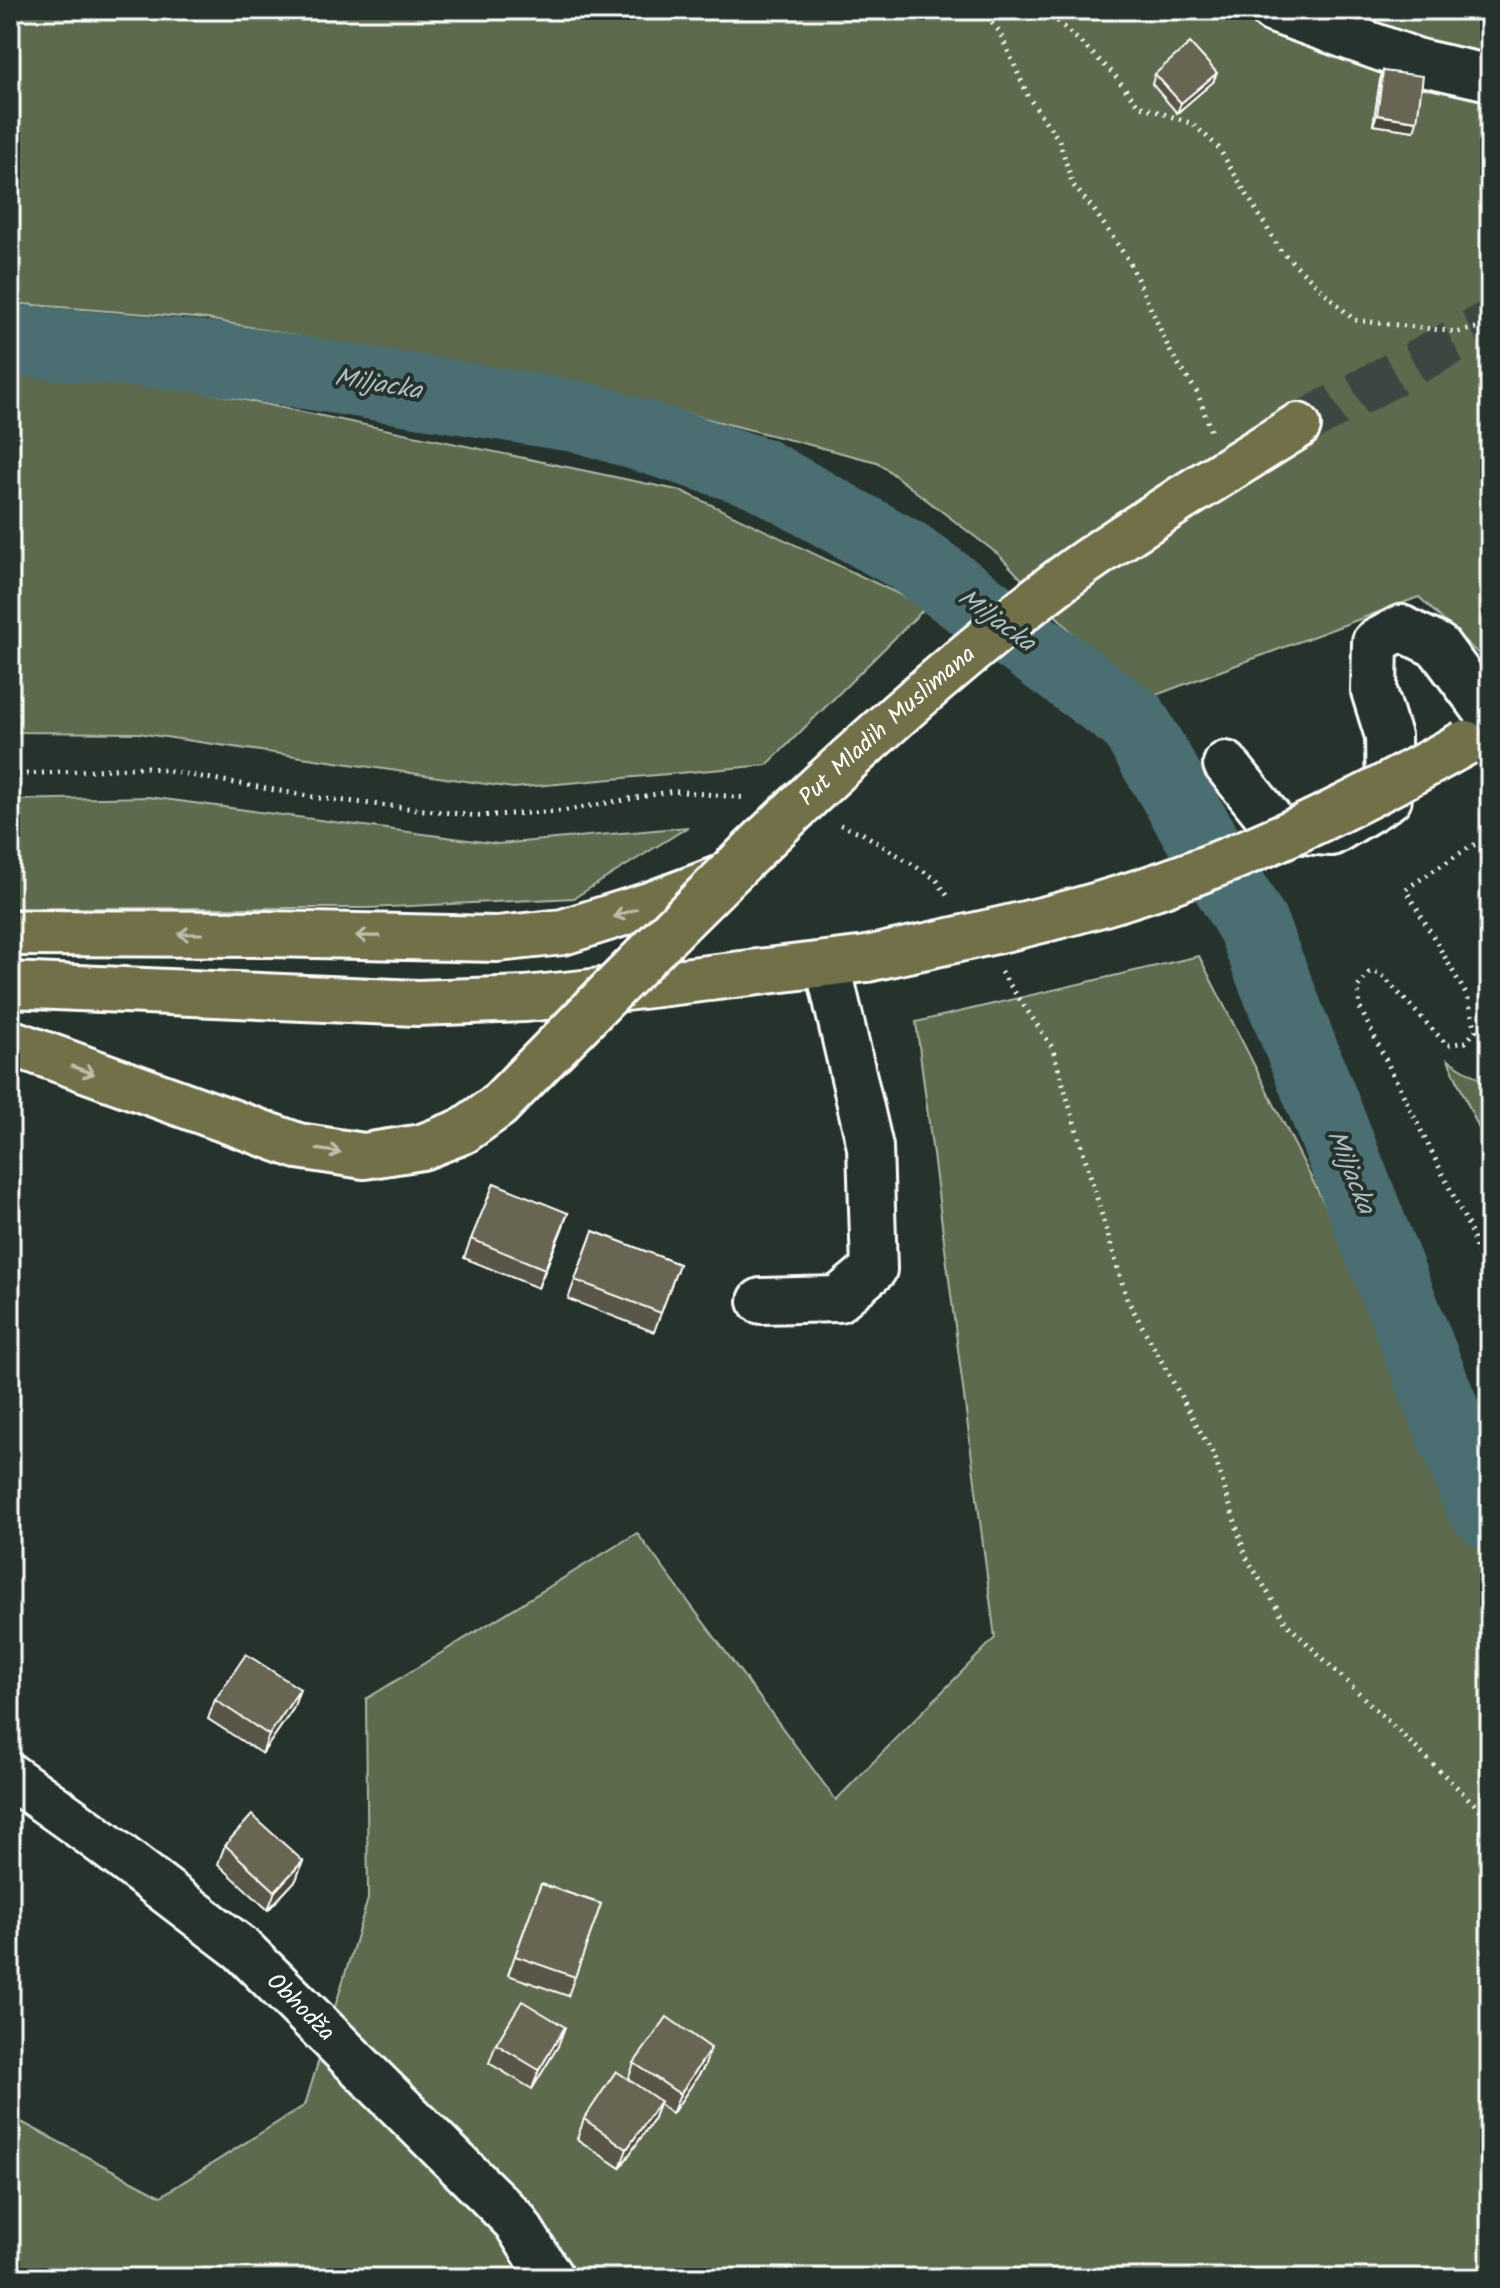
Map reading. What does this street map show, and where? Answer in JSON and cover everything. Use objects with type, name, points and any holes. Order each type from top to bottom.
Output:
[{"type":"main road","name":"Put Mladih Muslimana","points":[[10,1042],[298,1146],[364,1156],[422,1147],[463,1131],[498,1106],[724,877],[843,763],[942,675],[1067,575],[1298,426]]},
{"type":"main road","points":[[10,985],[417,1003],[554,996],[847,962],[1044,920],[1123,898],[1190,874],[1309,825],[1398,781],[1482,729]]},
{"type":"main road","points":[[10,933],[497,939],[563,932],[724,877]]},
{"type":"street","points":[[1273,10],[1419,62],[1490,78]]},
{"type":"street","points":[[1226,764],[1278,829],[1331,833],[1389,798],[1388,736],[1374,691],[1375,642],[1401,628],[1438,646],[1482,729]]},
{"type":"street","points":[[761,1301],[838,1299],[874,1269],[870,1147],[847,962]]},
{"type":"street","name":"Obhodža","points":[[10,1776],[242,1949],[515,2221],[551,2278]]},
{"type":"path","points":[[985,10],[984,14],[999,31],[1029,98],[1059,140],[1073,185],[1129,261],[1171,353],[1198,394],[1225,471]]},
{"type":"path","points":[[1046,10],[1112,72],[1138,105],[1193,124],[1218,147],[1281,251],[1354,320],[1458,332],[1490,325]]},
{"type":"path","points":[[1490,839],[1471,846],[1406,889],[1467,996],[1476,1030],[1466,1042],[1447,1045],[1380,973],[1369,973],[1358,987],[1360,1008],[1469,1227],[1490,1289]]},
{"type":"green space","points":[[10,10],[1490,10],[1490,665],[1419,597],[1137,702],[999,555],[877,462],[637,401],[207,319],[10,303]]},
{"type":"green space","points":[[10,374],[202,391],[682,491],[926,607],[767,765],[513,788],[138,733],[10,732]]},
{"type":"green space","points":[[149,797],[498,844],[688,827],[574,898],[368,908],[10,908],[10,800]]},
{"type":"green space","points":[[1199,956],[1490,1531],[1490,2278],[1165,2278],[1162,2275],[1159,2278],[10,2278],[10,2116],[161,2196],[305,2105],[368,1899],[366,1699],[637,1533],[836,1800],[995,1638],[916,1022]]},
{"type":"green space","points":[[1448,1060],[1490,1085],[1490,1153]]},
{"type":"building","points":[[1190,43],[1217,73],[1181,103],[1155,74]]},
{"type":"building","points":[[1383,71],[1423,76],[1417,121],[1377,115]]},
{"type":"building","points":[[494,1183],[568,1213],[545,1269],[471,1239]]},
{"type":"building","points":[[593,1231],[679,1264],[661,1313],[575,1280]]},
{"type":"building","points":[[246,1654],[300,1689],[269,1735],[215,1700]]},
{"type":"building","points":[[252,1815],[303,1861],[275,1891],[225,1845]]},
{"type":"building","points":[[541,1884],[601,1904],[575,1977],[515,1956]]},
{"type":"building","points":[[522,2001],[565,2027],[539,2070],[496,2044]]},
{"type":"building","points":[[667,2017],[711,2048],[680,2094],[634,2063]]},
{"type":"building","points":[[616,2071],[660,2101],[627,2149],[584,2119]]},
{"type":"waterway","name":"Miljacka","points":[[10,340],[206,357],[586,418],[759,473],[908,556],[1133,721],[1253,926],[1479,1501],[1490,1514]]},
{"type":"tunnel","points":[[1298,426],[1490,322]]}]
